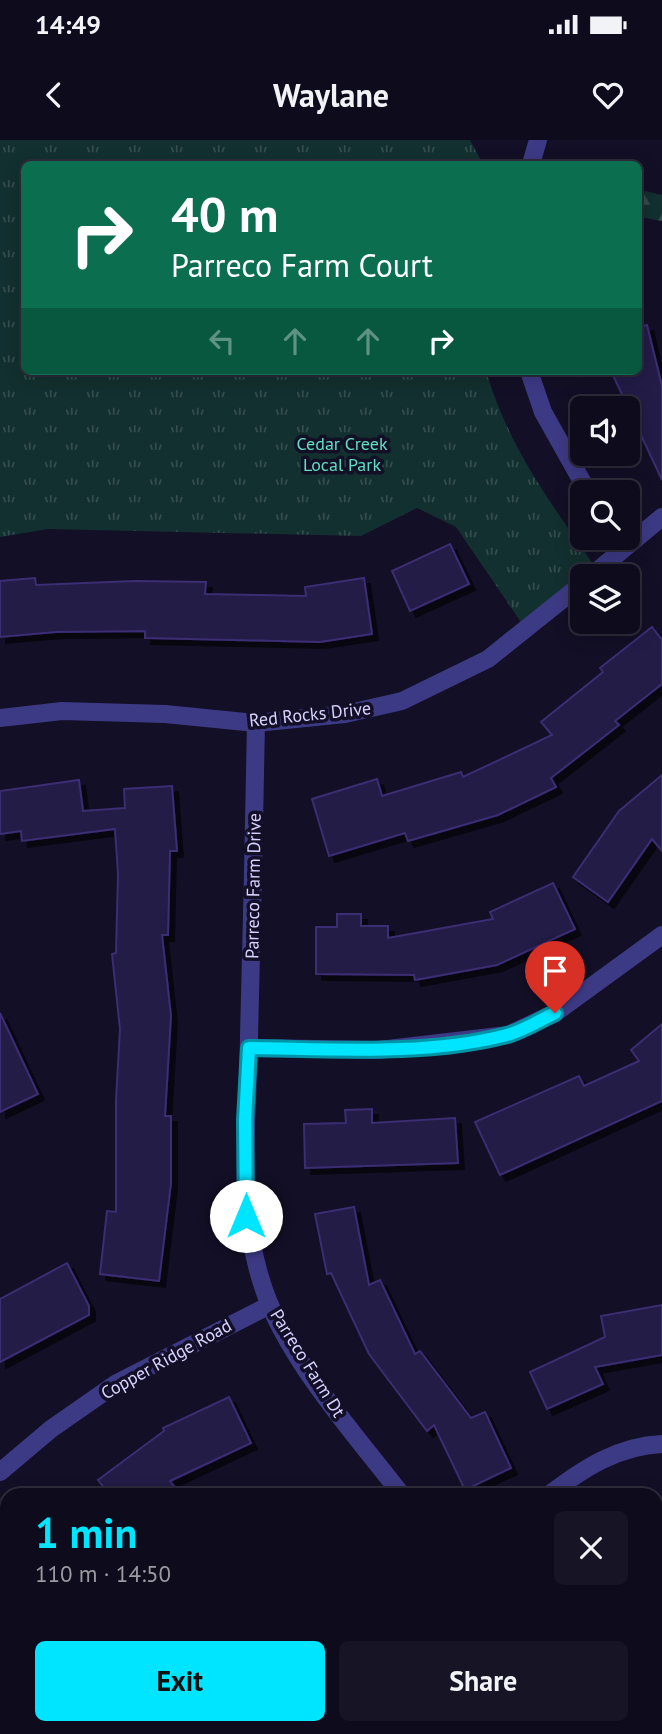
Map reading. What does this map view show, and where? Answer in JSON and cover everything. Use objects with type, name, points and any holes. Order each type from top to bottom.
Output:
[{"type":"street","points":[[532,161],[538,140]]},
{"type":"street","points":[[530,375],[543,412],[581,480]]},
{"type":"street","points":[[640,530],[662,517]]},
{"type":"street","points":[[602,564],[613,550]]},
{"type":"street","name":"Red Rocks Drive","points":[[0,718],[62,711],[166,715],[256,723],[345,714],[402,701],[488,659],[570,593]]},
{"type":"street","name":"Parreco Farm Drive","points":[[249,1048],[256,723]]},
{"type":"street","points":[[249,1048],[379,1049],[508,1035],[555,1013],[662,935]]},
{"type":"street","name":"Parreco Farm Dt","points":[[249,1048],[245,1120],[246,1216],[255,1262],[270,1305],[289,1342],[331,1404],[396,1488]]},
{"type":"street","name":"Copper Ridge Road","points":[[0,1472],[51,1429],[117,1383],[270,1305]]},
{"type":"street","points":[[558,1488],[610,1454],[642,1445],[662,1444]]},
{"type":"green space","name":"Cedar Creek Local Park","points":[[0,140],[470,140],[481,161],[21,161],[21,375],[487,375],[519,451],[570,531],[570,550],[583,550],[593,564],[570,564],[570,594],[527,631],[456,527],[417,508],[361,536],[48,529],[0,537]]},
{"type":"green space","points":[[645,191],[662,195],[662,221],[642,218],[642,198]]},
{"type":"building","points":[[647,325],[662,386],[662,480],[640,433],[640,396],[623,396],[613,375],[642,375],[642,326]]},
{"type":"building","points":[[450,544],[469,584],[410,611],[392,571]]},
{"type":"building","points":[[35,578],[36,585],[135,581],[206,582],[205,594],[306,596],[305,587],[364,578],[372,634],[320,642],[145,638],[145,631],[56,632],[0,637],[0,581]]},
{"type":"building","points":[[652,627],[662,640],[662,684],[615,721],[619,725],[551,778],[556,787],[498,815],[408,841],[405,833],[329,856],[312,799],[377,779],[382,796],[461,772],[463,777],[552,735],[541,722],[603,672],[600,668]]},
{"type":"building","points":[[662,775],[662,851],[652,839],[608,902],[573,877],[619,811]]},
{"type":"building","points":[[79,780],[83,811],[125,808],[124,789],[172,786],[177,851],[170,851],[168,935],[162,935],[171,1016],[165,1116],[171,1116],[171,1183],[159,1281],[100,1274],[107,1211],[116,1212],[116,1100],[120,1029],[112,954],[116,953],[118,874],[115,829],[22,841],[21,831],[0,834],[0,791]]},
{"type":"building","points":[[553,883],[575,929],[497,965],[415,980],[414,975],[316,974],[316,927],[337,927],[337,914],[361,914],[361,926],[388,926],[388,938],[493,919],[490,912]]},
{"type":"building","points":[[0,1013],[38,1094],[0,1112]]},
{"type":"building","points":[[662,1024],[662,1101],[500,1175],[475,1122],[579,1076],[584,1086],[639,1061],[631,1050]]},
{"type":"building","points":[[372,1109],[372,1123],[455,1118],[458,1163],[305,1168],[304,1124],[346,1123],[345,1110]]},
{"type":"building","points":[[354,1207],[369,1285],[380,1280],[415,1354],[420,1351],[471,1418],[485,1412],[511,1468],[464,1488],[434,1425],[427,1431],[369,1354],[331,1273],[327,1274],[315,1214]]},
{"type":"building","points":[[67,1263],[89,1306],[89,1315],[0,1362],[0,1299]]},
{"type":"building","points":[[662,1305],[662,1355],[595,1367],[603,1384],[547,1409],[530,1372],[605,1337],[601,1316]]},
{"type":"building","points":[[229,1397],[251,1443],[170,1481],[175,1488],[104,1488],[98,1480],[164,1431],[163,1428]]},
{"type":"route","points":[[246,1216],[245,1120],[249,1048],[379,1049],[444,1044],[508,1035],[555,1013]]}]
